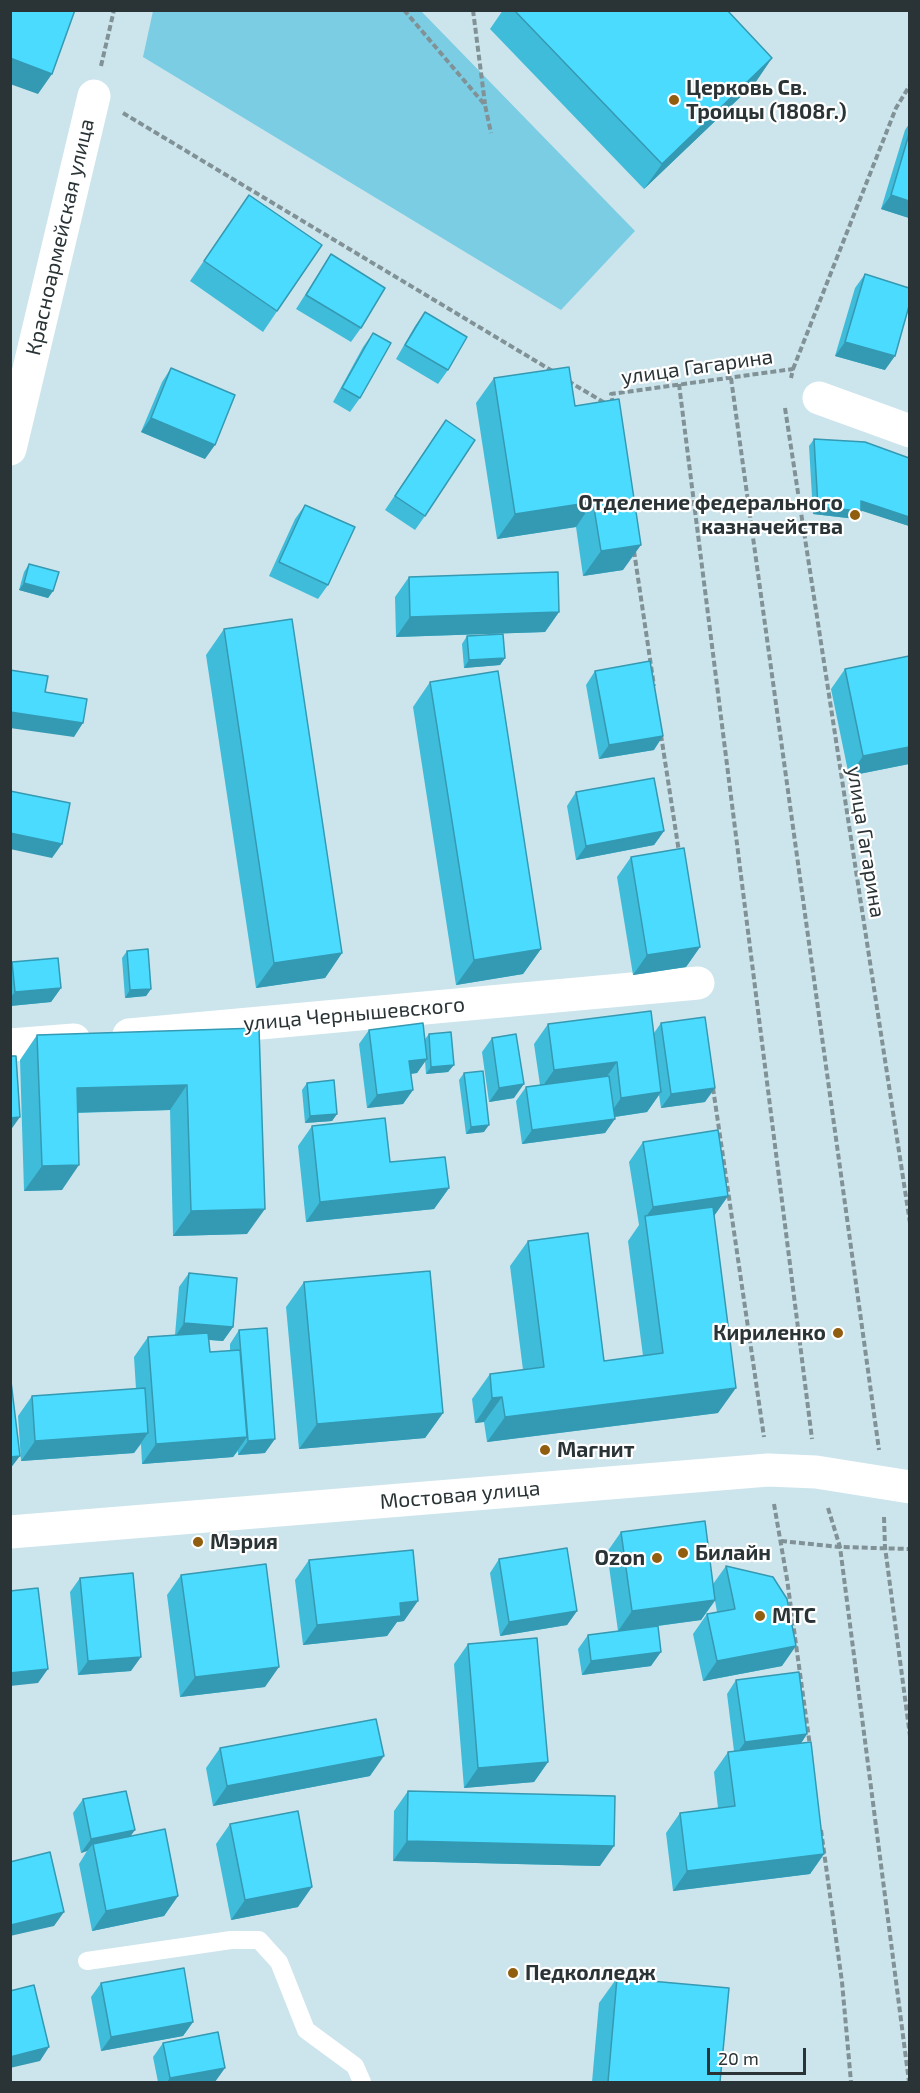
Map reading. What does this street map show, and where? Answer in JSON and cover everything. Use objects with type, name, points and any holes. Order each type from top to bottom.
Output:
[{"type":"street","name":"Красноармейская улица","points":[[13,429],[94,96]]},
{"type":"street","points":[[819,398],[909,431]]},
{"type":"street","name":"улица Чернышевского","points":[[10,1045],[698,983]]},
{"type":"street","name":"Мостовая улица","points":[[10,1532],[768,1470],[816,1472],[896,1485]]},
{"type":"lane","points":[[87,1961],[231,1940],[259,1940],[279,1962],[306,2030],[355,2066],[362,2082]]},
{"type":"path","points":[[94,96],[114,10]]},
{"type":"path","points":[[404,10],[485,105]]},
{"type":"path","points":[[473,10],[485,105],[491,133]]},
{"type":"path","points":[[793,369],[896,108],[909,85]]},
{"type":"path","name":"улица Гагарина","points":[[94,96],[614,408],[611,394],[793,369],[790,381]]},
{"type":"path","points":[[731,378],[896,1485],[885,1547],[909,1736]]},
{"type":"path","points":[[679,384],[816,1472],[840,1546],[909,2082]]},
{"type":"path","name":"улица Гагарина","points":[[784,404],[909,1223]]},
{"type":"path","points":[[634,549],[655,690]]},
{"type":"path","points":[[660,725],[679,854]]},
{"type":"path","points":[[711,1077],[811,1756]]},
{"type":"path","points":[[781,1541],[909,1549]]},
{"type":"path","points":[[821,1828],[842,1982],[851,2082]]},
{"type":"shaded area","points":[[153,11],[421,11],[635,231],[561,310],[143,57]]},
{"type":"building","points":[[10,10],[75,10],[52,74],[10,58]]},
{"type":"building","points":[[514,10],[727,10],[772,58],[662,164]]},
{"type":"building","points":[[909,134],[909,201],[891,195]]},
{"type":"building","points":[[249,195],[322,245],[277,311],[204,261]]},
{"type":"building","points":[[331,254],[385,288],[361,328],[306,295]]},
{"type":"building","points":[[865,274],[909,288],[909,306],[895,356],[845,342]]},
{"type":"building","points":[[425,312],[467,337],[448,370],[405,345]]},
{"type":"building","points":[[373,333],[391,343],[360,398],[342,388]]},
{"type":"building","points":[[569,367],[575,406],[619,399],[641,545],[601,551],[593,502],[515,514],[494,378]]},
{"type":"building","points":[[171,368],[235,395],[215,445],[151,418]]},
{"type":"building","points":[[446,420],[475,440],[425,516],[395,496]]},
{"type":"building","points":[[814,439],[865,442],[909,458],[909,517],[861,501],[861,511],[818,507]]},
{"type":"building","points":[[305,505],[355,527],[328,585],[279,562]]},
{"type":"building","points":[[29,564],[59,572],[53,591],[24,583]]},
{"type":"building","points":[[558,572],[559,612],[410,617],[409,577]]},
{"type":"building","points":[[292,619],[342,953],[274,963],[224,629]]},
{"type":"building","points":[[503,634],[505,658],[469,660],[467,636]]},
{"type":"building","points":[[909,656],[909,747],[863,756],[845,669]]},
{"type":"building","points":[[650,661],[663,736],[609,745],[595,671]]},
{"type":"building","points":[[10,670],[48,676],[45,692],[87,699],[83,723],[10,712]]},
{"type":"building","points":[[498,671],[541,949],[474,960],[430,682]]},
{"type":"building","points":[[654,778],[664,831],[586,846],[576,792]]},
{"type":"building","points":[[10,791],[70,803],[62,844],[10,833]]},
{"type":"building","points":[[684,848],[700,947],[647,955],[631,857]]},
{"type":"building","points":[[148,949],[151,989],[130,990],[127,951]]},
{"type":"building","points":[[58,958],[61,988],[15,992],[12,962]]},
{"type":"building","points":[[651,1011],[661,1092],[621,1098],[617,1062],[554,1070],[548,1024]]},
{"type":"building","points":[[705,1017],[715,1088],[671,1094],[661,1023]]},
{"type":"building","points":[[423,1023],[427,1059],[409,1061],[413,1090],[377,1095],[369,1030]]},
{"type":"building","points":[[259,1028],[265,1209],[191,1211],[187,1085],[77,1088],[79,1165],[42,1166],[37,1035]]},
{"type":"building","points":[[451,1032],[454,1065],[431,1067],[429,1034]]},
{"type":"building","points":[[516,1034],[524,1084],[499,1088],[492,1038]]},
{"type":"building","points":[[10,1056],[16,1056],[20,1117],[10,1118]]},
{"type":"building","points":[[483,1071],[489,1125],[471,1127],[464,1073]]},
{"type":"building","points":[[609,1076],[615,1119],[532,1130],[526,1087]]},
{"type":"building","points":[[334,1080],[337,1114],[310,1116],[307,1083]]},
{"type":"building","points":[[385,1118],[390,1162],[445,1157],[449,1188],[320,1202],[312,1126]]},
{"type":"building","points":[[718,1130],[728,1196],[653,1207],[643,1142]]},
{"type":"building","points":[[713,1207],[736,1388],[505,1417],[502,1397],[492,1398],[490,1374],[544,1367],[528,1241],[588,1233],[604,1361],[663,1353],[645,1216]]},
{"type":"building","points":[[430,1271],[443,1413],[317,1424],[304,1282]]},
{"type":"building","points":[[189,1273],[237,1278],[233,1327],[184,1323]]},
{"type":"building","points":[[267,1328],[275,1439],[248,1441],[239,1330]]},
{"type":"building","points":[[208,1333],[210,1352],[240,1350],[247,1437],[156,1444],[148,1337]]},
{"type":"building","points":[[10,1373],[20,1456],[10,1457]]},
{"type":"building","points":[[145,1388],[148,1433],[35,1441],[32,1396]]},
{"type":"building","points":[[705,1521],[715,1600],[632,1611],[621,1532]]},
{"type":"building","points":[[567,1548],[577,1611],[509,1622],[499,1559]]},
{"type":"building","points":[[413,1550],[418,1601],[400,1603],[401,1616],[317,1625],[309,1560]]},
{"type":"building","points":[[266,1564],[279,1667],[195,1677],[181,1575]]},
{"type":"building","points":[[726,1566],[773,1577],[787,1599],[796,1646],[717,1661],[707,1614],[735,1609]]},
{"type":"building","points":[[133,1573],[141,1657],[88,1661],[80,1578]]},
{"type":"building","points":[[38,1588],[48,1669],[10,1673],[10,1591]]},
{"type":"building","points":[[658,1626],[661,1652],[591,1661],[588,1635]]},
{"type":"building","points":[[537,1638],[548,1762],[478,1768],[468,1644]]},
{"type":"building","points":[[799,1672],[807,1734],[745,1742],[736,1680]]},
{"type":"building","points":[[376,1719],[384,1756],[227,1786],[220,1748]]},
{"type":"building","points":[[811,1742],[824,1854],[687,1871],[680,1813],[735,1806],[728,1752]]},
{"type":"building","points":[[126,1791],[135,1830],[91,1839],[83,1799]]},
{"type":"building","points":[[408,1791],[615,1796],[614,1846],[407,1841]]},
{"type":"building","points":[[298,1811],[312,1887],[245,1900],[230,1824]]},
{"type":"building","points":[[165,1829],[178,1896],[106,1911],[93,1844]]},
{"type":"building","points":[[50,1852],[64,1912],[11,1925],[10,1862]]},
{"type":"building","points":[[184,1968],[193,2022],[111,2037],[101,1983]]},
{"type":"building","points":[[617,1978],[729,1988],[720,2082],[608,2082]]},
{"type":"building","points":[[34,1985],[49,2047],[10,2057],[10,1991]]},
{"type":"building","points":[[218,2032],[225,2068],[170,2078],[163,2043]]},
{"type":"place","name":"Церковь Св. Троицы (1808г.)","points":[[674,100]]},
{"type":"place","name":"Отделение федерального казначейства","points":[[855,515]]},
{"type":"place","name":"Кириленко","points":[[838,1333]]},
{"type":"place","name":"Магнит","points":[[545,1450]]},
{"type":"place","name":"Мэрия","points":[[198,1542]]},
{"type":"place","name":"Билайн","points":[[683,1553]]},
{"type":"place","name":"Ozon","points":[[657,1558]]},
{"type":"place","name":"МТС","points":[[760,1616]]},
{"type":"place","name":"Педколледж","points":[[513,1973]]}]
